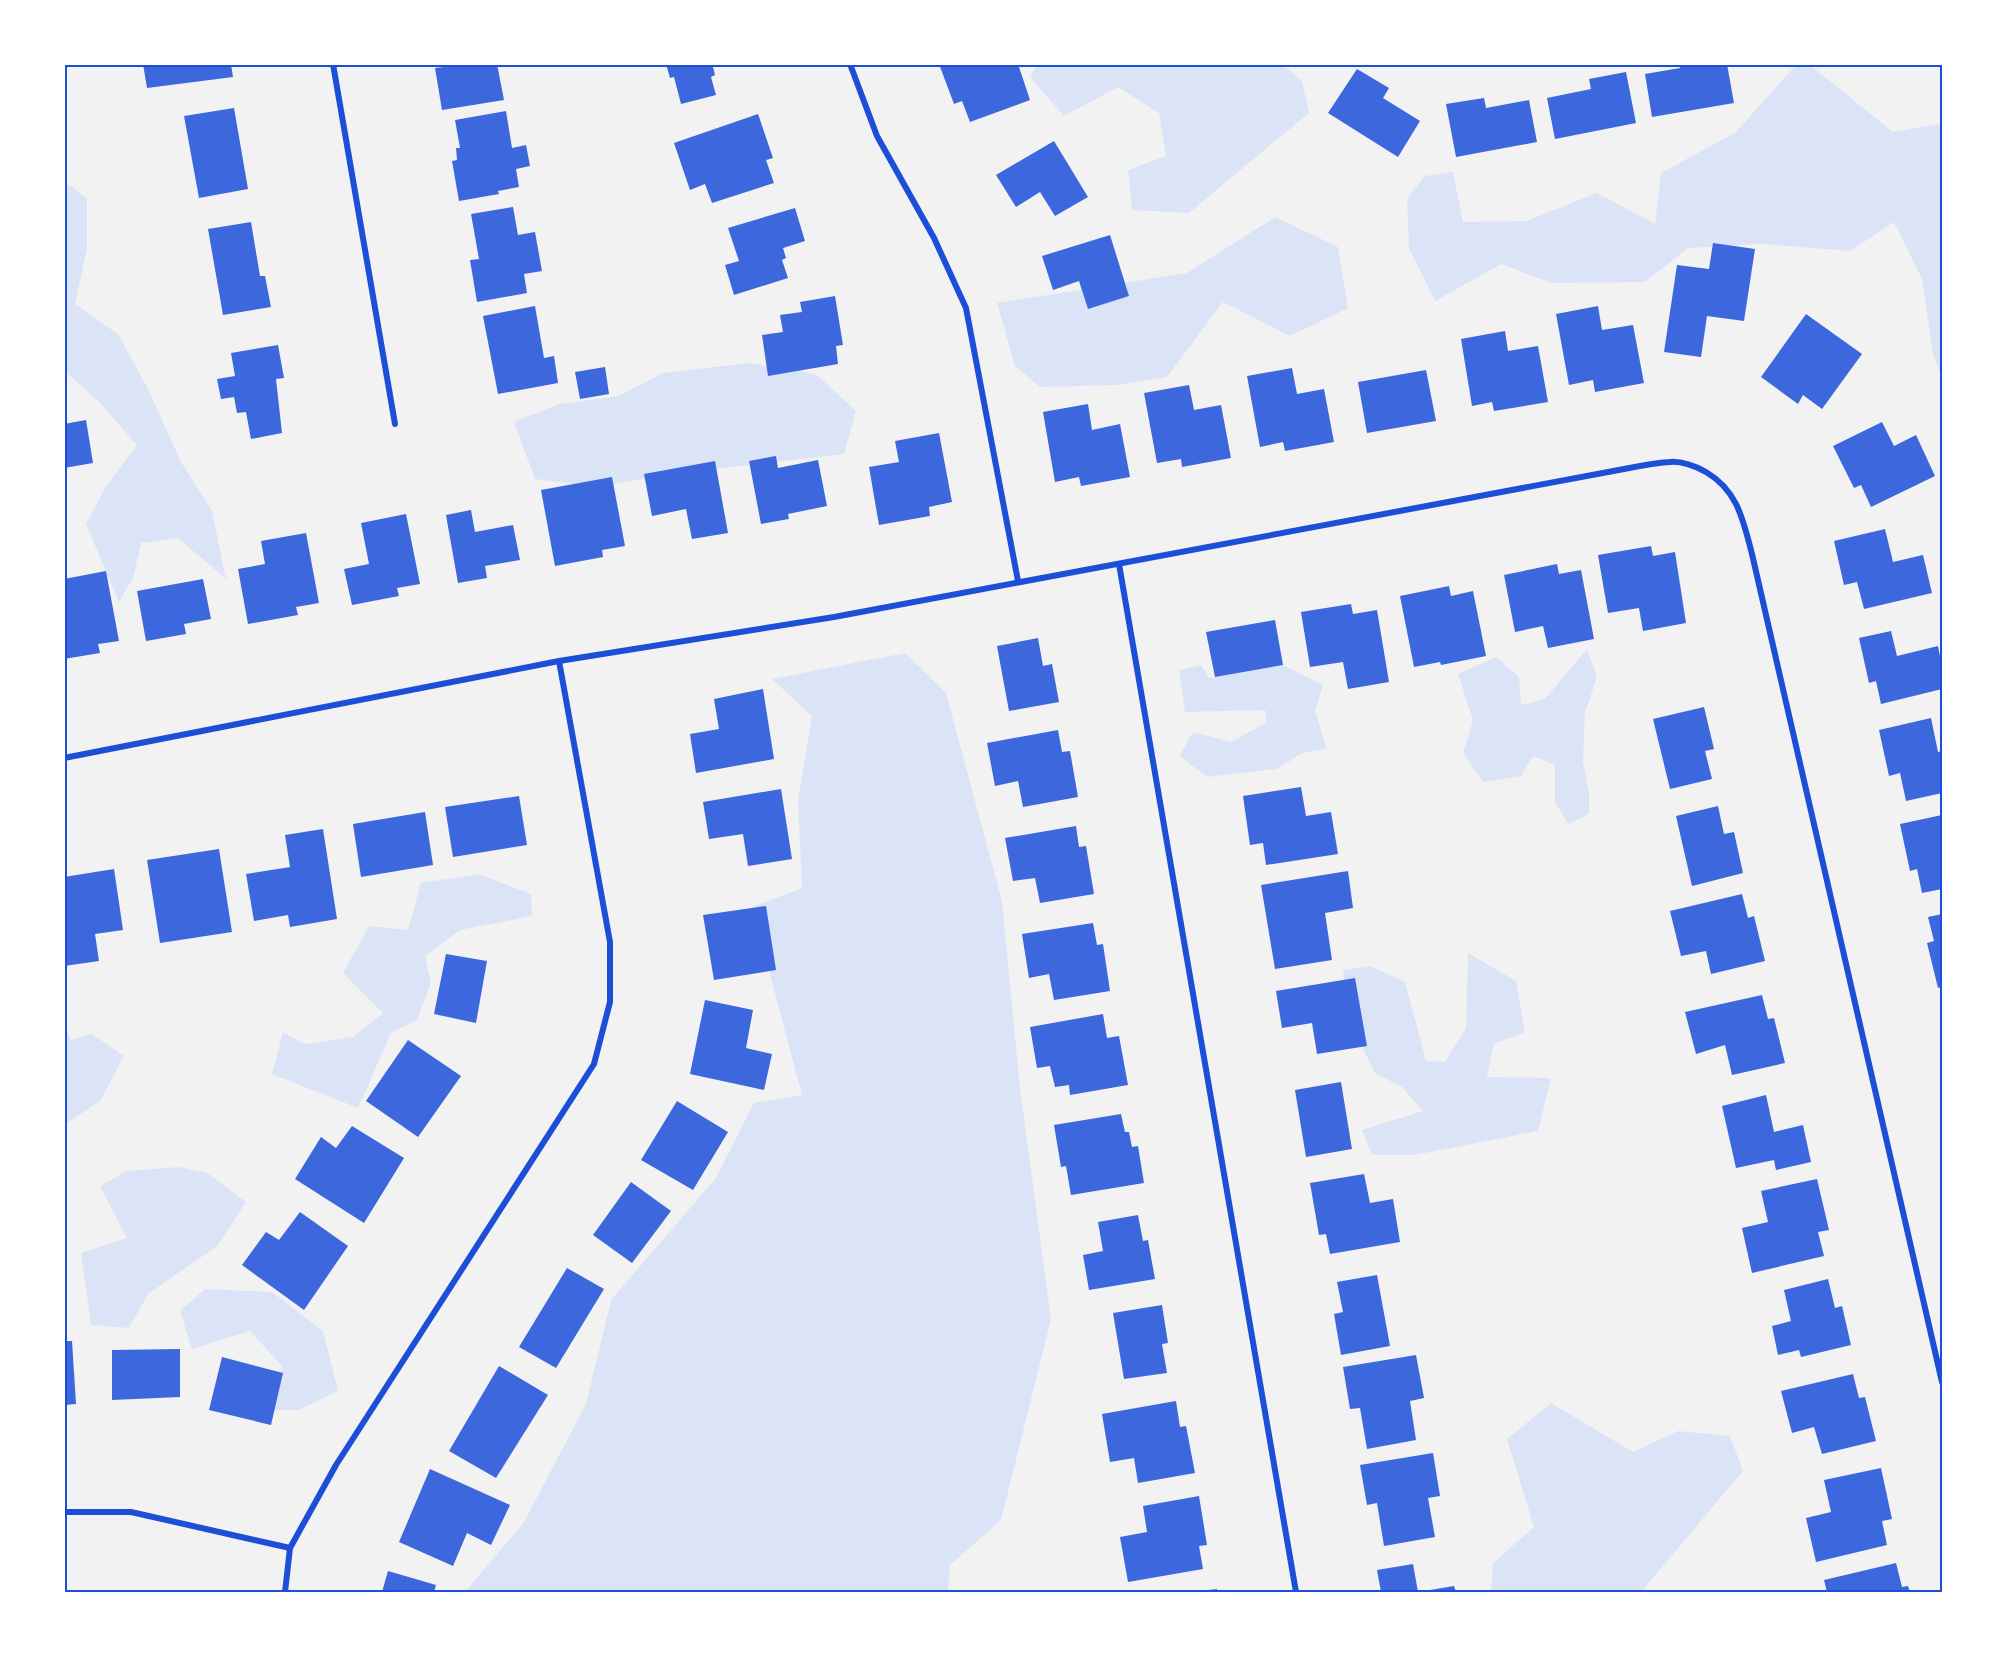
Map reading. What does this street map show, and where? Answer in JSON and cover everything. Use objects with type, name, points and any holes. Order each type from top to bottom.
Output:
[{"type":"street","points":[[333,64],[395,424]]},
{"type":"street","points":[[850,64],[878,136],[934,238],[966,308],[1017,581]]},
{"type":"street","points":[[64,758],[558,662],[834,617],[1017,581],[1672,461],[1699,467],[1720,480],[1733,494],[1741,512],[1942,1382]]},
{"type":"street","points":[[1119,564],[1296,1593]]},
{"type":"street","points":[[285,1593],[290,1548],[336,1465],[594,1064],[610,1002],[610,942],[558,662]]},
{"type":"street","points":[[64,1512],[131,1512],[290,1548]]},
{"type":"shaded area","points":[[1037,64],[1283,65],[1302,81],[1309,113],[1189,213],[1132,210],[1128,170],[1166,156],[1159,113],[1118,87],[1064,116],[1030,77]]},
{"type":"shaded area","points":[[1796,65],[1810,65],[1893,132],[1942,123],[1942,379],[1933,354],[1922,279],[1894,222],[1850,251],[1763,244],[1688,248],[1645,282],[1551,283],[1501,264],[1435,301],[1409,248],[1407,198],[1425,176],[1453,172],[1463,222],[1526,221],[1597,193],[1655,224],[1661,173],[1736,132]]},
{"type":"shaded area","points":[[70,185],[87,199],[87,248],[75,304],[118,334],[148,389],[181,462],[212,511],[226,579],[178,538],[141,543],[133,578],[119,602],[86,524],[105,488],[137,445],[101,404],[65,371],[64,189]]},
{"type":"shaded area","points":[[1275,217],[1338,247],[1348,308],[1290,336],[1223,302],[1167,377],[1119,385],[1040,387],[1015,366],[997,303],[1187,273]]},
{"type":"shaded area","points":[[749,363],[816,374],[856,411],[844,454],[680,473],[595,487],[535,479],[514,422],[559,404],[619,396],[663,373]]},
{"type":"shaded area","points":[[1587,649],[1597,677],[1585,713],[1583,762],[1589,792],[1589,814],[1568,824],[1555,802],[1555,765],[1533,756],[1521,776],[1483,782],[1463,753],[1473,720],[1458,674],[1496,657],[1519,677],[1521,705],[1545,699]]},
{"type":"shaded area","points":[[905,653],[946,693],[1002,901],[1020,1088],[1051,1319],[1001,1520],[950,1565],[948,1592],[465,1592],[524,1522],[586,1404],[611,1300],[716,1178],[754,1103],[802,1095],[752,907],[802,888],[798,801],[812,716],[772,679]]},
{"type":"shaded area","points":[[1201,665],[1209,678],[1283,665],[1323,685],[1315,711],[1327,749],[1302,753],[1277,769],[1207,777],[1179,756],[1193,732],[1231,742],[1267,722],[1265,710],[1185,712],[1179,670]]},
{"type":"shaded area","points":[[479,874],[531,894],[532,916],[460,930],[425,956],[431,983],[417,1020],[391,1033],[358,1108],[272,1074],[283,1032],[305,1044],[353,1037],[383,1013],[343,973],[369,926],[408,930],[421,883]]},
{"type":"shaded area","points":[[1468,953],[1516,981],[1525,1032],[1494,1044],[1487,1077],[1551,1078],[1538,1131],[1415,1155],[1372,1155],[1362,1130],[1423,1111],[1402,1087],[1375,1073],[1348,1018],[1343,970],[1370,966],[1405,982],[1426,1061],[1445,1062],[1466,1028]]},
{"type":"shaded area","points":[[64,1024],[71,1040],[92,1034],[124,1056],[100,1101],[65,1124]]},
{"type":"shaded area","points":[[179,1167],[207,1173],[246,1202],[217,1246],[148,1294],[129,1328],[91,1325],[81,1253],[127,1238],[100,1186],[127,1171]]},
{"type":"shaded area","points":[[205,1289],[272,1292],[323,1331],[338,1391],[299,1410],[274,1410],[282,1366],[250,1331],[192,1349],[180,1311]]},
{"type":"shaded area","points":[[1551,1403],[1633,1452],[1678,1431],[1730,1436],[1743,1471],[1641,1592],[1491,1592],[1493,1563],[1534,1527],[1507,1439]]},
{"type":"building","points":[[143,64],[231,64],[233,77],[147,88]]},
{"type":"building","points":[[444,64],[497,64],[504,100],[442,110],[435,68],[444,67]]},
{"type":"building","points":[[666,64],[718,64],[713,67],[715,75],[711,77],[716,95],[681,104],[674,77],[670,78]]},
{"type":"building","points":[[939,64],[1018,64],[1030,100],[970,122],[962,101],[954,104]]},
{"type":"building","points":[[1679,64],[1727,64],[1734,103],[1652,117],[1645,74],[1680,68]]},
{"type":"building","points":[[1357,69],[1389,88],[1383,98],[1420,121],[1398,157],[1328,113]]},
{"type":"building","points":[[1626,72],[1636,123],[1555,139],[1547,98],[1591,89],[1589,79]]},
{"type":"building","points":[[1484,98],[1486,108],[1529,100],[1537,142],[1456,157],[1446,104]]},
{"type":"building","points":[[234,108],[248,189],[199,198],[184,116]]},
{"type":"building","points":[[506,111],[512,148],[526,145],[530,166],[516,169],[519,187],[498,191],[499,194],[459,201],[452,161],[457,160],[456,148],[460,148],[455,120]]},
{"type":"building","points":[[758,114],[773,158],[766,160],[774,183],[712,203],[705,184],[690,190],[674,143]]},
{"type":"building","points":[[1054,141],[1088,197],[1055,216],[1040,192],[1016,207],[996,175]]},
{"type":"building","points":[[513,207],[518,235],[535,232],[542,271],[524,274],[527,293],[477,302],[470,260],[479,259],[471,214]]},
{"type":"building","points":[[795,208],[805,241],[783,248],[786,258],[782,260],[788,278],[734,295],[725,265],[739,261],[728,228]]},
{"type":"building","points":[[251,222],[260,276],[265,276],[271,307],[223,315],[208,229]]},
{"type":"building","points":[[1110,235],[1129,296],[1088,309],[1079,281],[1053,290],[1042,256]]},
{"type":"building","points":[[1713,243],[1755,249],[1744,321],[1707,316],[1701,357],[1664,352],[1677,265],[1709,269]]},
{"type":"building","points":[[835,296],[843,345],[836,346],[838,364],[768,376],[762,335],[783,332],[780,315],[802,312],[800,302]]},
{"type":"building","points":[[535,306],[544,358],[554,356],[558,383],[498,394],[483,316]]},
{"type":"building","points":[[1598,306],[1602,330],[1633,325],[1644,383],[1595,392],[1593,380],[1569,385],[1556,314]]},
{"type":"building","points":[[1806,314],[1862,354],[1822,409],[1803,395],[1798,404],[1761,377]]},
{"type":"building","points":[[1505,331],[1508,351],[1538,346],[1548,402],[1494,411],[1492,402],[1472,406],[1461,339]]},
{"type":"building","points":[[278,345],[284,378],[276,379],[282,433],[251,439],[246,412],[237,413],[234,397],[221,399],[217,379],[235,376],[231,353]]},
{"type":"building","points":[[605,367],[609,394],[580,399],[575,372]]},
{"type":"building","points":[[1292,368],[1297,394],[1324,389],[1334,442],[1285,451],[1283,442],[1260,447],[1247,376]]},
{"type":"building","points":[[1426,370],[1436,421],[1367,433],[1358,382]]},
{"type":"building","points":[[1189,385],[1194,410],[1221,405],[1231,458],[1182,467],[1181,459],[1157,463],[1144,393]]},
{"type":"building","points":[[1088,404],[1092,430],[1120,424],[1130,477],[1081,486],[1079,477],[1055,482],[1043,412]]},
{"type":"building","points":[[86,420],[93,463],[64,468],[64,424]]},
{"type":"building","points":[[1882,422],[1894,446],[1916,435],[1935,476],[1871,507],[1861,485],[1854,488],[1833,446]]},
{"type":"building","points":[[939,433],[952,502],[929,507],[930,516],[879,525],[869,467],[899,462],[895,441]]},
{"type":"building","points":[[776,456],[778,468],[818,460],[827,506],[788,514],[789,519],[761,524],[749,461]]},
{"type":"building","points":[[715,461],[728,533],[692,539],[686,509],[652,516],[644,474]]},
{"type":"building","points":[[612,477],[625,546],[602,550],[603,557],[555,566],[541,490]]},
{"type":"building","points":[[471,510],[475,532],[513,525],[520,560],[485,566],[487,578],[458,583],[446,515]]},
{"type":"building","points":[[406,514],[420,584],[397,588],[399,596],[352,605],[344,569],[369,564],[361,523]]},
{"type":"building","points":[[1885,529],[1893,562],[1923,555],[1932,593],[1864,609],[1857,582],[1844,585],[1834,541]]},
{"type":"building","points":[[306,533],[319,603],[296,607],[298,615],[248,624],[238,569],[265,564],[261,541]]},
{"type":"building","points":[[1651,546],[1653,556],[1675,552],[1686,623],[1643,631],[1639,608],[1608,613],[1598,555]]},
{"type":"building","points":[[1557,564],[1559,574],[1581,570],[1594,639],[1548,648],[1543,626],[1515,632],[1504,575]]},
{"type":"building","points":[[106,571],[119,641],[98,644],[100,653],[64,659],[64,602],[67,602],[64,579]]},
{"type":"building","points":[[203,579],[211,619],[184,624],[186,634],[146,641],[137,591]]},
{"type":"building","points":[[1449,586],[1451,596],[1473,591],[1486,656],[1441,665],[1440,662],[1414,667],[1400,596]]},
{"type":"building","points":[[1351,604],[1353,614],[1377,610],[1389,682],[1348,689],[1343,662],[1310,667],[1301,612]]},
{"type":"building","points":[[1275,620],[1283,665],[1215,677],[1206,632]]},
{"type":"building","points":[[1891,631],[1897,656],[1938,646],[1942,667],[1942,689],[1881,704],[1876,681],[1869,683],[1859,638]]},
{"type":"building","points":[[1038,638],[1043,666],[1052,664],[1059,702],[1009,711],[997,646]]},
{"type":"building","points":[[763,689],[774,759],[696,773],[690,734],[719,729],[714,699]]},
{"type":"building","points":[[1704,707],[1714,749],[1705,751],[1712,779],[1670,789],[1653,719]]},
{"type":"building","points":[[1931,718],[1938,752],[1942,751],[1942,793],[1906,801],[1900,773],[1889,776],[1879,730]]},
{"type":"building","points":[[1058,730],[1062,752],[1070,751],[1078,797],[1023,807],[1018,781],[995,786],[987,743]]},
{"type":"building","points":[[1301,787],[1306,816],[1331,812],[1338,854],[1266,865],[1263,843],[1250,845],[1243,796]]},
{"type":"building","points":[[781,789],[792,859],[748,866],[743,834],[709,839],[703,802]]},
{"type":"building","points":[[519,796],[527,845],[453,857],[445,807]]},
{"type":"building","points":[[1718,806],[1724,834],[1734,832],[1743,873],[1692,886],[1676,816]]},
{"type":"building","points":[[425,812],[433,865],[361,877],[353,824]]},
{"type":"building","points":[[1942,815],[1942,889],[1922,893],[1917,869],[1910,871],[1900,824]]},
{"type":"building","points":[[1076,826],[1079,847],[1086,846],[1094,894],[1040,903],[1035,878],[1013,881],[1005,838]]},
{"type":"building","points":[[323,829],[337,919],[290,927],[288,915],[254,921],[246,874],[290,867],[285,835]]},
{"type":"building","points":[[219,849],[232,932],[160,943],[147,860]]},
{"type":"building","points":[[114,869],[123,930],[95,934],[99,961],[64,966],[64,877]]},
{"type":"building","points":[[1348,871],[1353,908],[1325,913],[1332,960],[1275,969],[1261,885]]},
{"type":"building","points":[[1742,894],[1748,918],[1754,916],[1765,961],[1711,974],[1706,951],[1681,956],[1670,911]]},
{"type":"building","points":[[766,906],[776,970],[714,980],[703,915]]},
{"type":"building","points":[[1942,914],[1942,987],[1938,988],[1927,943],[1934,941],[1928,917]]},
{"type":"building","points":[[1093,923],[1097,945],[1103,944],[1110,991],[1054,1000],[1049,974],[1029,978],[1022,934]]},
{"type":"building","points":[[446,954],[487,961],[476,1023],[434,1014]]},
{"type":"building","points":[[1355,978],[1367,1046],[1317,1054],[1312,1023],[1282,1028],[1276,991]]},
{"type":"building","points":[[1762,995],[1768,1019],[1774,1018],[1785,1063],[1732,1075],[1725,1045],[1696,1054],[1685,1012]]},
{"type":"building","points":[[705,1000],[753,1010],[746,1048],[772,1054],[764,1090],[690,1074]]},
{"type":"building","points":[[1103,1014],[1107,1038],[1119,1036],[1128,1085],[1070,1095],[1069,1085],[1055,1087],[1050,1066],[1037,1068],[1030,1027]]},
{"type":"building","points":[[408,1040],[461,1076],[418,1137],[366,1101]]},
{"type":"building","points":[[1341,1082],[1352,1149],[1306,1157],[1295,1090]]},
{"type":"building","points":[[1766,1095],[1774,1132],[1803,1125],[1811,1162],[1776,1170],[1774,1160],[1736,1168],[1722,1106]]},
{"type":"building","points":[[677,1101],[728,1132],[693,1190],[641,1160]]},
{"type":"building","points":[[1121,1114],[1125,1132],[1129,1132],[1132,1147],[1138,1146],[1144,1183],[1071,1195],[1066,1166],[1061,1167],[1054,1125]]},
{"type":"building","points":[[352,1126],[404,1158],[364,1223],[295,1179],[321,1137],[336,1148]]},
{"type":"building","points":[[1364,1174],[1370,1203],[1393,1199],[1400,1242],[1330,1254],[1326,1234],[1319,1235],[1310,1183]]},
{"type":"building","points":[[1817,1179],[1829,1230],[1818,1232],[1824,1256],[1752,1273],[1742,1228],[1768,1222],[1761,1191]]},
{"type":"building","points":[[631,1182],[671,1211],[632,1263],[593,1235]]},
{"type":"building","points":[[300,1212],[348,1246],[304,1310],[242,1265],[266,1232],[279,1240]]},
{"type":"building","points":[[1138,1215],[1143,1241],[1148,1240],[1155,1279],[1089,1290],[1083,1255],[1103,1251],[1098,1222]]},
{"type":"building","points":[[567,1268],[604,1289],[556,1368],[519,1347]]},
{"type":"building","points":[[1377,1275],[1390,1346],[1341,1355],[1334,1314],[1343,1312],[1337,1282]]},
{"type":"building","points":[[1828,1279],[1835,1308],[1842,1306],[1851,1345],[1801,1357],[1799,1350],[1778,1355],[1772,1326],[1791,1321],[1784,1290]]},
{"type":"building","points":[[1162,1305],[1168,1343],[1162,1344],[1167,1373],[1124,1379],[1113,1313]]},
{"type":"building","points":[[64,1341],[72,1341],[76,1404],[64,1405]]},
{"type":"building","points":[[180,1349],[180,1397],[112,1400],[112,1350]]},
{"type":"building","points":[[1416,1355],[1424,1398],[1410,1401],[1416,1440],[1367,1449],[1360,1408],[1350,1409],[1343,1367]]},
{"type":"building","points":[[222,1357],[283,1373],[271,1425],[209,1410]]},
{"type":"building","points":[[499,1366],[548,1395],[496,1478],[449,1451]]},
{"type":"building","points":[[1853,1374],[1859,1398],[1865,1397],[1876,1441],[1822,1454],[1814,1427],[1792,1433],[1781,1391]]},
{"type":"building","points":[[1176,1401],[1180,1427],[1186,1426],[1195,1473],[1138,1483],[1134,1458],[1110,1462],[1102,1414]]},
{"type":"building","points":[[1433,1453],[1440,1496],[1428,1498],[1435,1537],[1384,1546],[1377,1503],[1367,1505],[1360,1465]]},
{"type":"building","points":[[1881,1468],[1892,1519],[1882,1521],[1887,1545],[1816,1562],[1806,1518],[1831,1512],[1824,1480]]},
{"type":"building","points":[[430,1469],[510,1505],[491,1545],[467,1533],[453,1566],[399,1542]]},
{"type":"building","points":[[1199,1496],[1207,1545],[1199,1546],[1203,1569],[1128,1582],[1120,1537],[1147,1532],[1143,1506]]},
{"type":"building","points":[[1896,1563],[1902,1587],[1908,1586],[1910,1592],[1827,1592],[1824,1580]]},
{"type":"building","points":[[1413,1564],[1418,1592],[1381,1592],[1377,1570]]},
{"type":"building","points":[[388,1571],[436,1585],[434,1592],[382,1592]]},
{"type":"building","points":[[1454,1586],[1456,1592],[1424,1592],[1424,1591]]},
{"type":"building","points":[[1217,1589],[1217,1592],[1200,1592],[1200,1591]]}]
